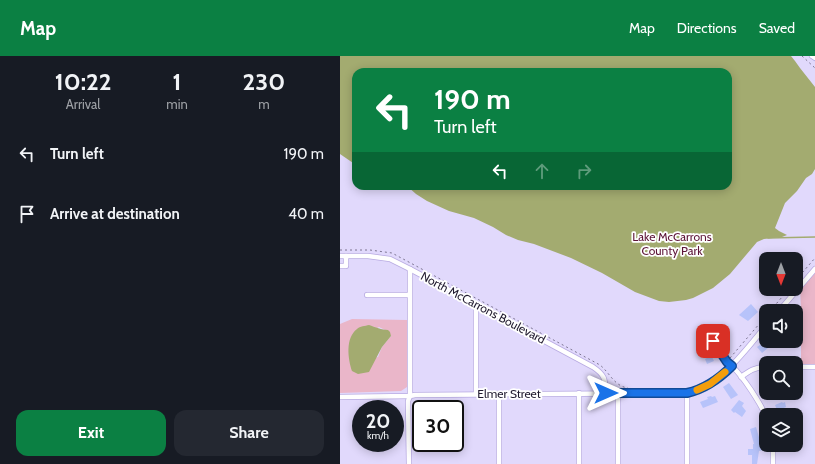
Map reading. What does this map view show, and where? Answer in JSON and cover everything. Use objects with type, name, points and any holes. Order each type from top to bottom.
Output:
[{"type":"street","name":"North McCarrons Boulevard","points":[[340,256],[368,256],[390,259],[410,269],[593,367],[603,375],[606,393]]},
{"type":"street","points":[[340,266],[346,266],[346,256]]},
{"type":"street","points":[[409,464],[408,401],[410,396],[410,269]]},
{"type":"street","points":[[785,304],[815,269]]},
{"type":"street","points":[[367,295],[410,295]]},
{"type":"street","points":[[476,304],[476,394]]},
{"type":"street","points":[[707,330],[719,351],[741,377],[762,408]]},
{"type":"street","points":[[618,464],[618,393],[687,393],[694,391],[710,384],[721,376],[732,366],[759,334]]},
{"type":"street","points":[[803,367],[815,367]]},
{"type":"street","points":[[741,377],[751,369],[759,368]]},
{"type":"street","points":[[579,393],[579,464]]},
{"type":"street","name":"Elmer Street","points":[[340,397],[618,393]]},
{"type":"street","points":[[687,393],[687,464]]},
{"type":"street","points":[[499,394],[499,464]]},
{"type":"street","points":[[773,452],[773,464]]},
{"type":"path","points":[[802,56],[815,68]]},
{"type":"path","points":[[803,272],[815,258]]},
{"type":"path","points":[[409,262],[600,365],[618,385],[624,388],[632,389]]},
{"type":"path","points":[[776,304],[782,296]]},
{"type":"path","points":[[727,362],[759,324]]},
{"type":"shaded area","name":"Lake McCarrons County Park","points":[[340,56],[791,56],[815,87],[815,169],[785,203],[775,228],[787,235],[764,239],[757,242],[730,274],[713,288],[686,300],[669,302],[659,301],[635,292],[602,273],[571,258],[534,244],[518,240],[474,218],[449,211],[427,201],[412,190],[732,190],[732,68],[352,68],[352,162],[340,154]]},
{"type":"shaded area","points":[[815,269],[815,367],[803,367],[803,356],[801,356],[801,348],[803,348],[803,304],[801,304],[800,296],[803,296],[803,283]]},
{"type":"shaded area","points":[[352,319],[407,320],[407,387],[401,391],[340,393],[340,324]],"holes":[[[379,327],[391,336],[382,347],[378,357],[350,364],[349,345]]]},
{"type":"shaded area","points":[[369,325],[388,330],[391,336],[382,347],[369,372],[358,374],[352,371],[348,349],[349,343],[353,333],[357,329]]},
{"type":"building","points":[[751,304],[758,312],[748,321],[739,315]]},
{"type":"building","points":[[759,346],[759,348],[768,348],[762,353],[757,347]]},
{"type":"building","points":[[712,347],[716,355],[712,357],[714,361],[707,364],[705,359],[707,358],[704,351]]},
{"type":"building","points":[[729,383],[738,395],[731,399],[723,387]]},
{"type":"building","points":[[711,396],[715,396],[718,402],[703,408],[700,402]]},
{"type":"building","points":[[739,400],[744,403],[742,406],[746,411],[742,417],[731,410]]},
{"type":"building","points":[[785,402],[786,407],[776,408],[775,405]]},
{"type":"building","points":[[756,427],[759,437],[757,464],[752,464],[752,455],[748,455],[748,449],[753,449],[754,444],[750,429]]},
{"type":"waterway","points":[[768,238],[815,237]]},
{"type":"slow traffic","points":[[697,390],[710,384],[725,372]]},
{"type":"route","points":[[606,393],[687,393],[710,384],[732,366],[727,362],[713,341]]}]
